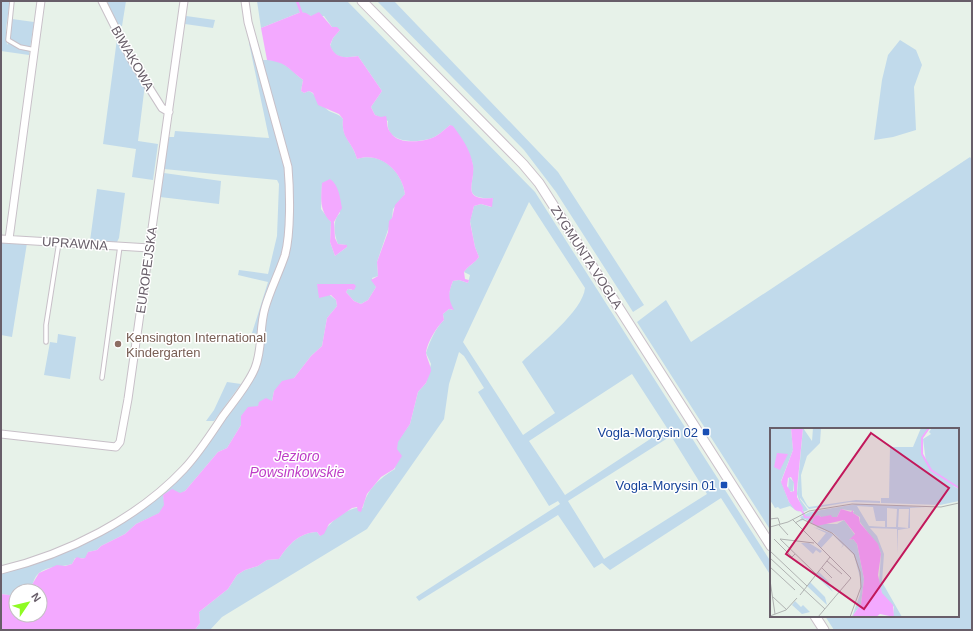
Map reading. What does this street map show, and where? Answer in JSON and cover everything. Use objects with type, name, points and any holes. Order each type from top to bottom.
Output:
[{"type":"street","points":[[9,239],[41,1]]},
{"type":"street","name":"BIWAKOWA","points":[[102,1],[131,59],[162,108],[169,112]]},
{"type":"street","name":"EUROPEJSKA","points":[[1,434],[116,447],[119,444],[128,399],[184,1]]},
{"type":"street","points":[[1,570],[62,550],[83,541],[138,508],[183,470],[239,394],[255,367],[261,347],[265,308],[285,253],[290,210],[288,167],[248,22],[245,1]]},
{"type":"street","name":"ZYGMUNTA VOGLA","points":[[362,1],[523,164],[539,183],[770,544]]},
{"type":"street","name":"UPRAWNA","points":[[1,239],[150,248]]},
{"type":"street","points":[[816,617],[824,630]]},
{"type":"lane","points":[[12,1],[8,40],[13,45],[35,50]]},
{"type":"lane","points":[[46,342],[46,325],[58,242]]},
{"type":"lane","points":[[102,378],[120,246]]},
{"type":"shaded area","points":[[1,1],[10,1],[6,28],[7,45],[10,39],[12,19],[34,22],[29,55],[1,51]]},
{"type":"shaded area","points":[[108,1],[126,1],[122,26],[116,26],[107,7]]},
{"type":"shaded area","points":[[257,1],[347,1],[535,192],[770,560],[770,574],[721,498],[610,570],[602,563],[594,568],[558,515],[419,601],[416,597],[560,504],[558,501],[549,506],[478,392],[484,388],[464,356],[459,352],[449,384],[444,419],[367,529],[222,617],[210,630],[195,630],[200,623],[199,612],[228,589],[237,575],[245,570],[258,566],[267,560],[279,559],[295,540],[305,535],[317,532],[320,536],[339,516],[357,508],[363,508],[367,496],[374,485],[395,469],[397,442],[410,424],[418,392],[426,383],[431,364],[426,353],[435,331],[444,320],[443,314],[449,309],[453,310],[449,299],[451,285],[453,281],[459,280],[468,283],[470,275],[464,272],[479,257],[475,247],[470,221],[474,206],[481,204],[491,207],[493,198],[483,198],[473,194],[471,190],[473,173],[472,161],[467,150],[450,125],[435,137],[423,140],[402,140],[391,134],[388,128],[388,121],[375,115],[371,107],[382,91],[358,56],[341,57],[332,50],[330,46],[333,38],[340,30],[332,27],[324,16],[311,16],[301,12],[261,28]],"holes":[[[529,202],[585,288],[577,307],[569,317],[522,362],[555,413],[523,435],[463,342]],[[632,374],[667,428],[565,495],[529,441]],[[671,436],[707,494],[604,559],[568,501]]]},
{"type":"shaded area","points":[[377,1],[394,1],[558,172],[644,305],[633,312],[556,192],[524,150]]},
{"type":"shaded area","points":[[186,16],[215,20],[213,28],[185,24]]},
{"type":"shaded area","points":[[117,39],[145,84],[138,141],[158,144],[153,180],[132,177],[136,149],[103,144]]},
{"type":"shaded area","points":[[900,40],[916,50],[922,65],[914,87],[916,130],[893,137],[874,140],[882,80],[888,55]]},
{"type":"shaded area","points":[[249,43],[252,43],[285,165],[287,210],[283,254],[259,345],[256,346],[259,334],[252,333],[268,282],[238,275],[239,270],[268,274],[277,236],[279,184],[277,180],[164,169],[169,137],[174,137],[175,131],[269,138]]},
{"type":"shaded area","points":[[261,60],[281,62],[303,80],[301,91],[304,93],[309,91],[312,93],[326,109],[343,119],[345,135],[357,159],[366,157],[382,160],[395,171],[400,178],[405,194],[393,209],[392,218],[377,262],[378,276],[372,278],[376,287],[368,300],[361,304],[354,301],[346,292],[348,289],[352,290],[354,284],[317,285],[336,300],[337,306],[327,318],[322,346],[311,356],[294,378],[274,391],[272,401],[258,406],[241,416],[241,425],[227,448],[218,452],[185,491],[180,494],[163,495],[165,505],[160,513],[136,524],[125,534],[101,546],[97,550],[88,552],[86,558],[75,558],[72,564],[42,571],[36,576],[33,583],[8,583],[8,595],[1,594],[1,572],[87,542],[177,480],[261,357],[265,323],[269,306],[284,265],[292,177]],"holes":[[[322,183],[340,213],[337,216],[334,228],[338,244],[346,245],[347,247],[335,256],[330,242],[331,222],[321,209]]]},
{"type":"shaded area","points":[[970,157],[972,160],[972,630],[834,630],[826,617],[959,617],[959,428],[770,428],[770,529],[637,322],[666,300],[691,342]]},
{"type":"shaded area","points":[[164,173],[221,181],[219,204],[160,197]]},
{"type":"shaded area","points":[[97,189],[125,193],[119,238],[117,242],[90,241]]},
{"type":"shaded area","points":[[1,242],[27,243],[12,337],[1,335]]},
{"type":"shaded area","points":[[58,334],[76,337],[70,379],[44,375],[50,342],[57,343]]},
{"type":"shaded area","points":[[227,382],[241,384],[214,421],[206,421],[214,410]]},
{"type":"water","name":"Jezioro Powsinkowskie","points":[[301,12],[311,16],[319,12],[332,27],[337,27],[340,30],[333,38],[330,45],[332,50],[338,55],[345,57],[358,56],[382,91],[371,107],[375,115],[381,117],[386,116],[388,129],[394,137],[403,141],[424,140],[435,137],[450,125],[453,126],[460,135],[472,159],[473,171],[471,189],[473,193],[476,196],[483,198],[493,198],[492,207],[481,204],[474,206],[470,222],[475,247],[479,257],[464,272],[465,279],[469,280],[468,283],[459,280],[453,281],[449,296],[454,310],[449,309],[443,314],[444,320],[430,339],[426,352],[431,371],[426,383],[418,392],[410,424],[398,442],[397,449],[402,456],[394,469],[381,477],[367,494],[361,512],[358,511],[357,507],[352,508],[329,524],[324,534],[320,536],[317,532],[300,537],[291,544],[279,559],[267,560],[258,566],[245,570],[237,575],[228,589],[199,612],[200,623],[195,630],[1,630],[1,594],[8,595],[8,623],[48,623],[48,583],[33,583],[39,573],[57,565],[65,566],[72,564],[77,557],[85,558],[88,552],[97,550],[101,546],[125,534],[136,524],[159,513],[164,505],[163,495],[172,489],[180,493],[185,491],[218,452],[227,448],[241,425],[241,416],[248,407],[258,406],[259,402],[266,398],[272,401],[274,391],[282,381],[294,378],[311,356],[322,346],[327,318],[337,306],[336,300],[331,295],[319,298],[317,284],[354,284],[356,286],[354,290],[348,289],[346,292],[354,301],[361,304],[368,300],[376,287],[371,280],[378,276],[377,262],[388,232],[389,221],[392,218],[395,205],[405,194],[403,186],[395,171],[382,160],[366,157],[357,159],[345,136],[343,119],[339,114],[318,105],[313,93],[309,91],[304,93],[301,91],[303,80],[283,64],[267,60],[261,28]]},
{"type":"water","points":[[330,179],[337,188],[342,208],[334,222],[335,238],[338,244],[347,245],[347,247],[335,256],[330,242],[331,222],[324,213],[321,199],[322,183]]},
{"type":"waterway","points":[[297,1],[301,12]]},
{"type":"place","name":"Kensington International Kindergarten","points":[[118,344]]},
{"type":"place","name":"Vogla-Morysin 02","points":[[706,432]]},
{"type":"place","name":"Vogla-Morysin 01","points":[[724,485]]}]
